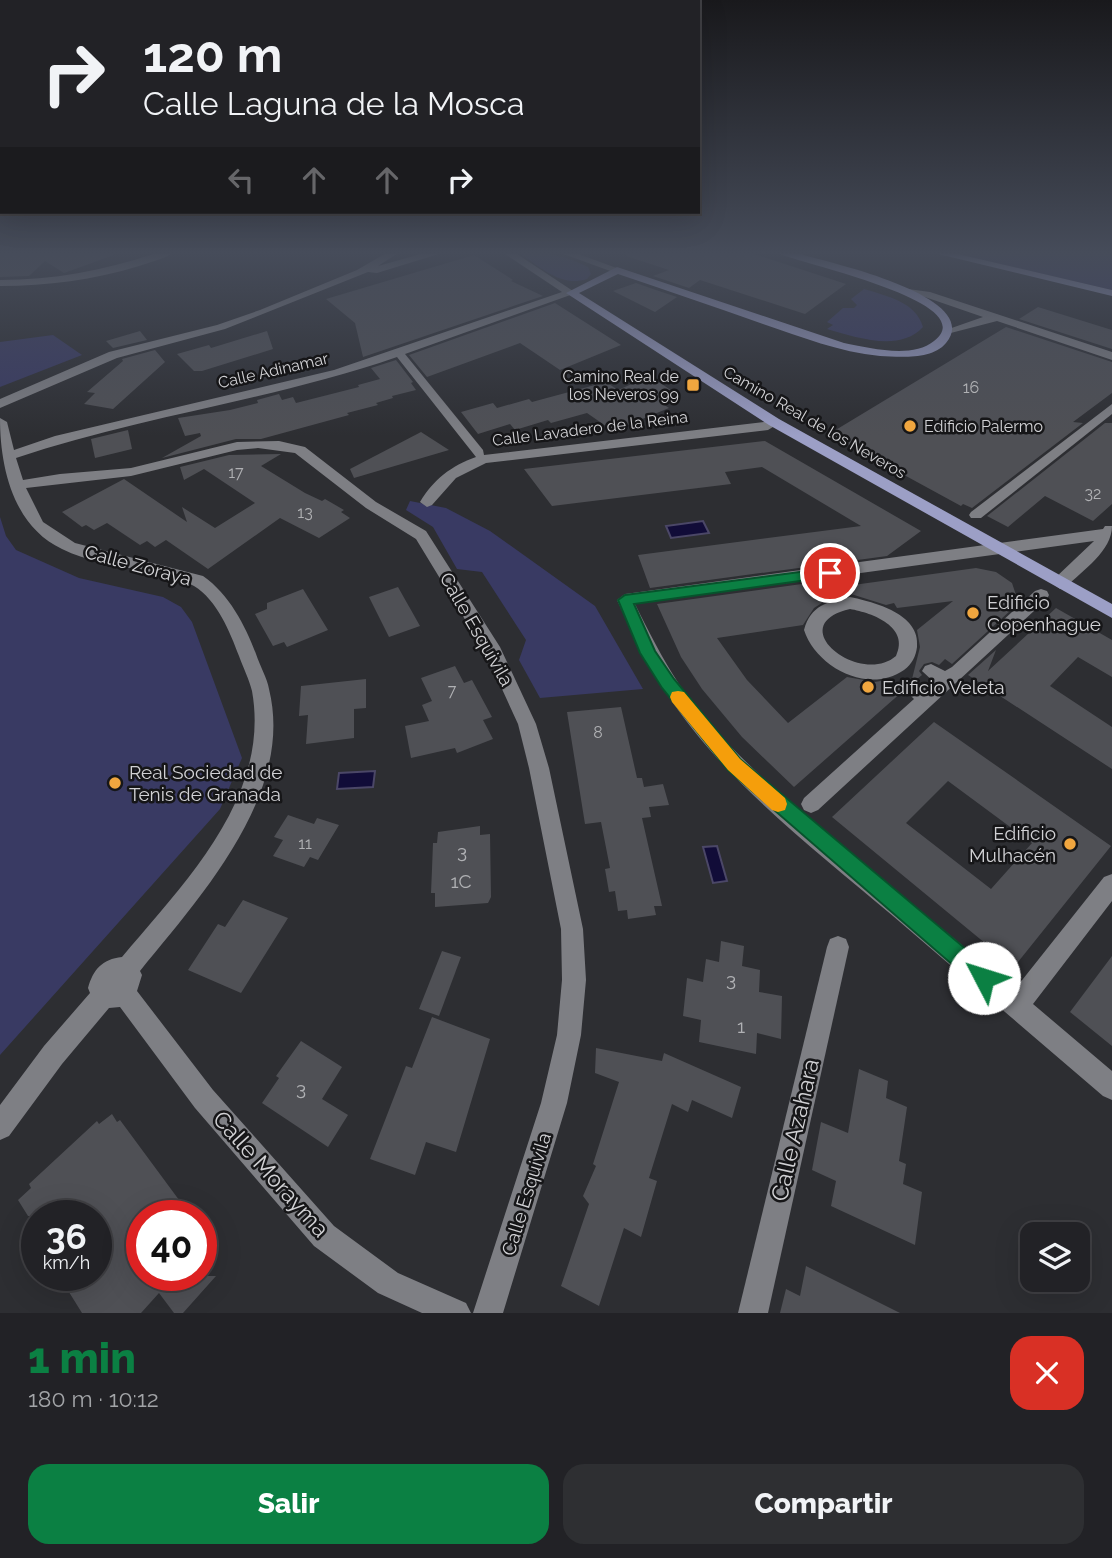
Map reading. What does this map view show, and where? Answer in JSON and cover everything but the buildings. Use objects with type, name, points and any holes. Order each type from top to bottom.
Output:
[{"type":"main road","name":"Camino Real de los Neveros","points":[[603,313],[774,422],[1112,612]]},
{"type":"main road","points":[[743,313],[863,351],[890,354],[915,351],[937,343],[947,333],[947,324],[941,313]]},
{"type":"street","points":[[0,404],[39,384],[113,355],[232,324],[259,313]]},
{"type":"street","name":"Calle Adinamar","points":[[9,456],[60,439],[338,373],[512,313]]},
{"type":"street","points":[[983,313],[1112,356]]},
{"type":"street","points":[[947,333],[976,321],[997,318]]},
{"type":"street","points":[[403,357],[478,453]]},
{"type":"street","points":[[976,515],[1112,408]]},
{"type":"street","name":"Calle Zoraya","points":[[0,422],[18,486],[36,523],[61,542],[89,553],[197,580],[211,589],[249,653],[263,699],[265,738],[261,768],[251,797],[225,842],[117,986],[53,1055],[0,1127]]},
{"type":"street","name":"Calle Lavadero de la Reina","points":[[427,502],[435,486],[451,474],[483,459],[768,426],[774,422]]},
{"type":"street","name":"Calle Esquivila","points":[[18,486],[131,471],[253,444],[300,450],[371,505],[421,535],[494,652],[527,724],[539,768],[572,929],[574,980],[569,1035],[554,1102],[488,1313]]},
{"type":"street","points":[[1109,531],[1001,550],[625,600],[648,653],[668,684],[734,764],[1112,1087]]},
{"type":"street","points":[[1060,583],[1101,543],[1109,531]]},
{"type":"street","points":[[811,804],[919,693],[948,673],[1041,595]]},
{"type":"street","points":[[837,604],[864,605],[899,624],[905,633],[908,652],[903,660],[887,670],[872,673],[856,671],[827,657],[817,646],[812,634],[813,624],[825,609],[837,604]]},
{"type":"street","points":[[1017,1005],[1112,884]]},
{"type":"street","name":"Calle Azahara","points":[[753,1313],[838,947]]},
{"type":"street","name":"Calle Morayma","points":[[117,986],[204,1099],[324,1236],[388,1283],[456,1313]]},
{"type":"shaded area","points":[[837,313],[915,313],[923,327],[902,339],[877,341],[827,329],[833,325],[827,322]]},
{"type":"shaded area","points":[[53,335],[82,355],[0,387],[0,342]]},
{"type":"shaded area","points":[[410,501],[446,508],[490,531],[595,606],[643,689],[540,698],[519,660],[526,640],[482,572],[457,569],[433,527],[406,510]]},
{"type":"shaded area","name":"Real Sociedad de Tenis de Granada","points":[[0,517],[6,536],[16,550],[79,578],[163,597],[181,607],[192,622],[242,758],[220,809],[0,1055]]},
{"type":"shaded area","points":[[703,521],[709,533],[671,538],[666,526]]},
{"type":"shaded area","points":[[375,771],[373,787],[337,789],[339,773]]},
{"type":"shaded area","points":[[717,846],[727,881],[713,883],[703,847]]},
{"type":"slow traffic","points":[[678,697],[706,734],[734,764],[778,804]]},
{"type":"place","name":"Camino Real de los Neveros 99","points":[[693,385]]},
{"type":"place","name":"Edificio Palermo","points":[[910,426]]},
{"type":"place","name":"Edificio Copenhague","points":[[973,613]]},
{"type":"place","name":"Edificio Veleta","points":[[868,687]]},
{"type":"place","name":"Real Sociedad de Tenis de Granada","points":[[115,783]]},
{"type":"place","name":"Edificio Mulhacén","points":[[1070,844]]},
{"type":"route","points":[[830,573],[625,600],[648,653],[668,684],[706,734],[734,764],[794,819],[984,978]]}]
